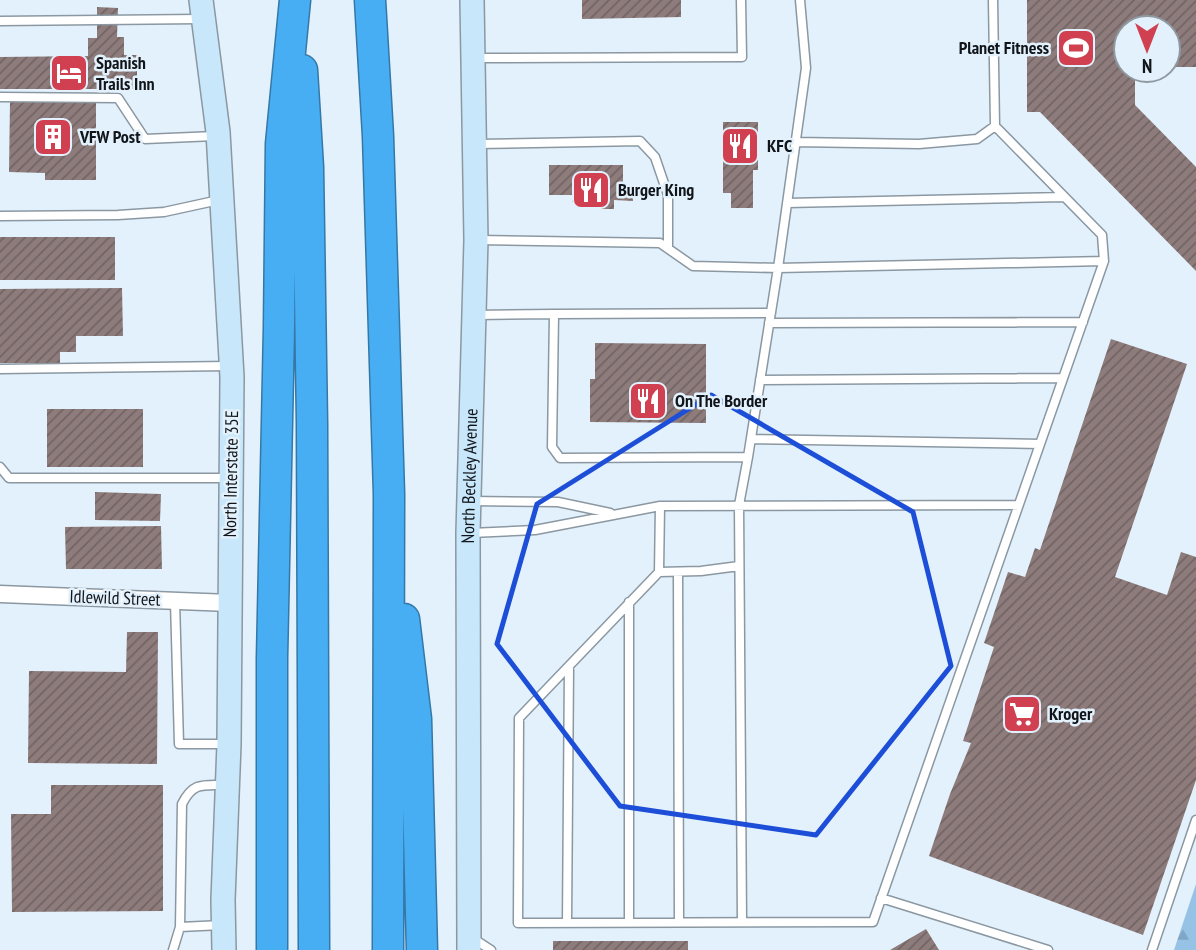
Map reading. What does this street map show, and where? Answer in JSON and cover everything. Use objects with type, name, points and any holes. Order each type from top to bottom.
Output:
[{"type":"highway","points":[[272,950],[272,672],[281,144],[296,0]]},
{"type":"highway","points":[[296,0],[308,167],[314,950]]},
{"type":"highway","points":[[370,0],[378,136],[388,494],[388,950]]},
{"type":"highway","points":[[388,494],[416,719],[422,950]]},
{"type":"main road","name":"North Beckley Avenue","points":[[469,943],[468,501],[476,240],[471,3]]},
{"type":"main road","name":"North Interstate 35E","points":[[202,9],[218,136],[232,366],[229,744],[224,950]]},
{"type":"street","name":"Idlewild Street","points":[[0,594],[230,603]]},
{"type":"lane","points":[[474,58],[742,57],[741,0]]},
{"type":"lane","points":[[742,922],[739,505],[778,268],[806,68],[800,0]]},
{"type":"lane","points":[[660,506],[659,572],[519,718],[518,923],[873,922],[1104,261],[1102,235],[995,126],[993,0]]},
{"type":"lane","points":[[0,21],[202,9]]},
{"type":"lane","points":[[0,97],[118,98],[145,139],[218,136]]},
{"type":"lane","points":[[796,142],[919,144],[977,139],[995,126]]},
{"type":"lane","points":[[476,144],[640,141],[655,157],[668,195],[668,248]]},
{"type":"lane","points":[[787,203],[1065,197]]},
{"type":"lane","points":[[0,216],[164,212],[222,200]]},
{"type":"lane","points":[[476,240],[660,243],[693,266],[778,268],[1104,261]]},
{"type":"lane","points":[[554,314],[552,447],[560,458],[748,457]]},
{"type":"lane","points":[[475,315],[1083,321]]},
{"type":"lane","points":[[0,369],[232,366]]},
{"type":"lane","points":[[760,380],[1063,378]]},
{"type":"lane","points":[[751,439],[1040,444]]},
{"type":"lane","points":[[0,467],[9,478],[232,478]]},
{"type":"lane","points":[[468,501],[558,502],[613,514]]},
{"type":"lane","points":[[468,533],[535,530],[660,506],[1018,505]]},
{"type":"lane","points":[[659,572],[739,566]]},
{"type":"lane","points":[[678,572],[679,922]]},
{"type":"lane","points":[[175,601],[179,744],[229,744]]},
{"type":"lane","points":[[629,602],[629,922]]},
{"type":"lane","points":[[567,923],[569,666]]},
{"type":"lane","points":[[173,950],[180,927],[182,804],[192,789],[199,786],[228,785]]},
{"type":"lane","points":[[1152,950],[1196,820]]},
{"type":"lane","points":[[881,898],[1033,948],[1048,950]]},
{"type":"lane","points":[[180,927],[223,925]]},
{"type":"lane","points":[[469,943],[491,950]]},
{"type":"highlighted area","points":[[711,395],[913,512],[951,666],[816,835],[620,806],[497,644],[537,504]]},
{"type":"green space","points":[[1196,884],[1196,950],[1174,950]]},
{"type":"building","points":[[582,0],[681,0],[681,17],[582,19]]},
{"type":"building","points":[[1027,0],[1196,0],[1196,67],[1182,67],[1182,14],[1112,14],[1112,84],[1135,84],[1135,105],[1196,167],[1196,271],[1040,112],[1027,112]]},
{"type":"building","name":"Spanish Trails Inn","points":[[97,7],[118,8],[117,37],[124,37],[124,55],[137,55],[137,89],[0,89],[0,57],[88,56],[88,38],[97,38]]},
{"type":"building","name":"VFW Post","points":[[10,102],[96,102],[96,180],[45,180],[45,173],[9,172]]},
{"type":"building","name":"KFC","points":[[723,122],[758,122],[758,170],[753,170],[753,208],[731,208],[731,193],[723,193]]},
{"type":"building","name":"Burger King","points":[[549,165],[623,165],[623,185],[633,185],[633,201],[614,200],[614,209],[582,209],[582,202],[572,202],[572,195],[549,195]]},
{"type":"building","points":[[0,237],[115,237],[115,280],[0,280]]},
{"type":"building","points":[[122,288],[123,336],[76,336],[76,352],[60,352],[60,363],[0,363],[0,289]]},
{"type":"building","points":[[1111,339],[1187,364],[1115,577],[1167,595],[1181,552],[1196,557],[1196,780],[1143,935],[929,856],[971,743],[963,741],[994,647],[984,643],[1008,572],[1025,577],[1035,548],[1040,550]]},
{"type":"building","name":"On The Border","points":[[595,343],[706,344],[706,423],[590,422],[590,379],[595,379]]},
{"type":"building","points":[[47,409],[143,409],[143,467],[47,467]]},
{"type":"building","points":[[95,492],[161,494],[160,521],[95,520]]},
{"type":"building","points":[[161,526],[162,569],[66,569],[65,527]]},
{"type":"building","points":[[127,632],[158,632],[157,764],[28,763],[29,671],[126,672]]},
{"type":"building","points":[[51,785],[163,785],[163,911],[12,912],[11,814],[51,814]]},
{"type":"building","points":[[926,929],[939,950],[890,950]]},
{"type":"building","points":[[553,941],[688,941],[688,950],[553,950]]},
{"type":"place","name":"Planet Fitness","points":[[1076,48]]},
{"type":"place","name":"Spanish Trails Inn","points":[[69,73]]},
{"type":"place","name":"VFW Post","points":[[53,137]]},
{"type":"place","name":"KFC","points":[[740,146]]},
{"type":"place","name":"Burger King","points":[[591,190]]},
{"type":"place","name":"On The Border","points":[[648,401]]},
{"type":"place","name":"Kroger","points":[[1022,714]]}]
